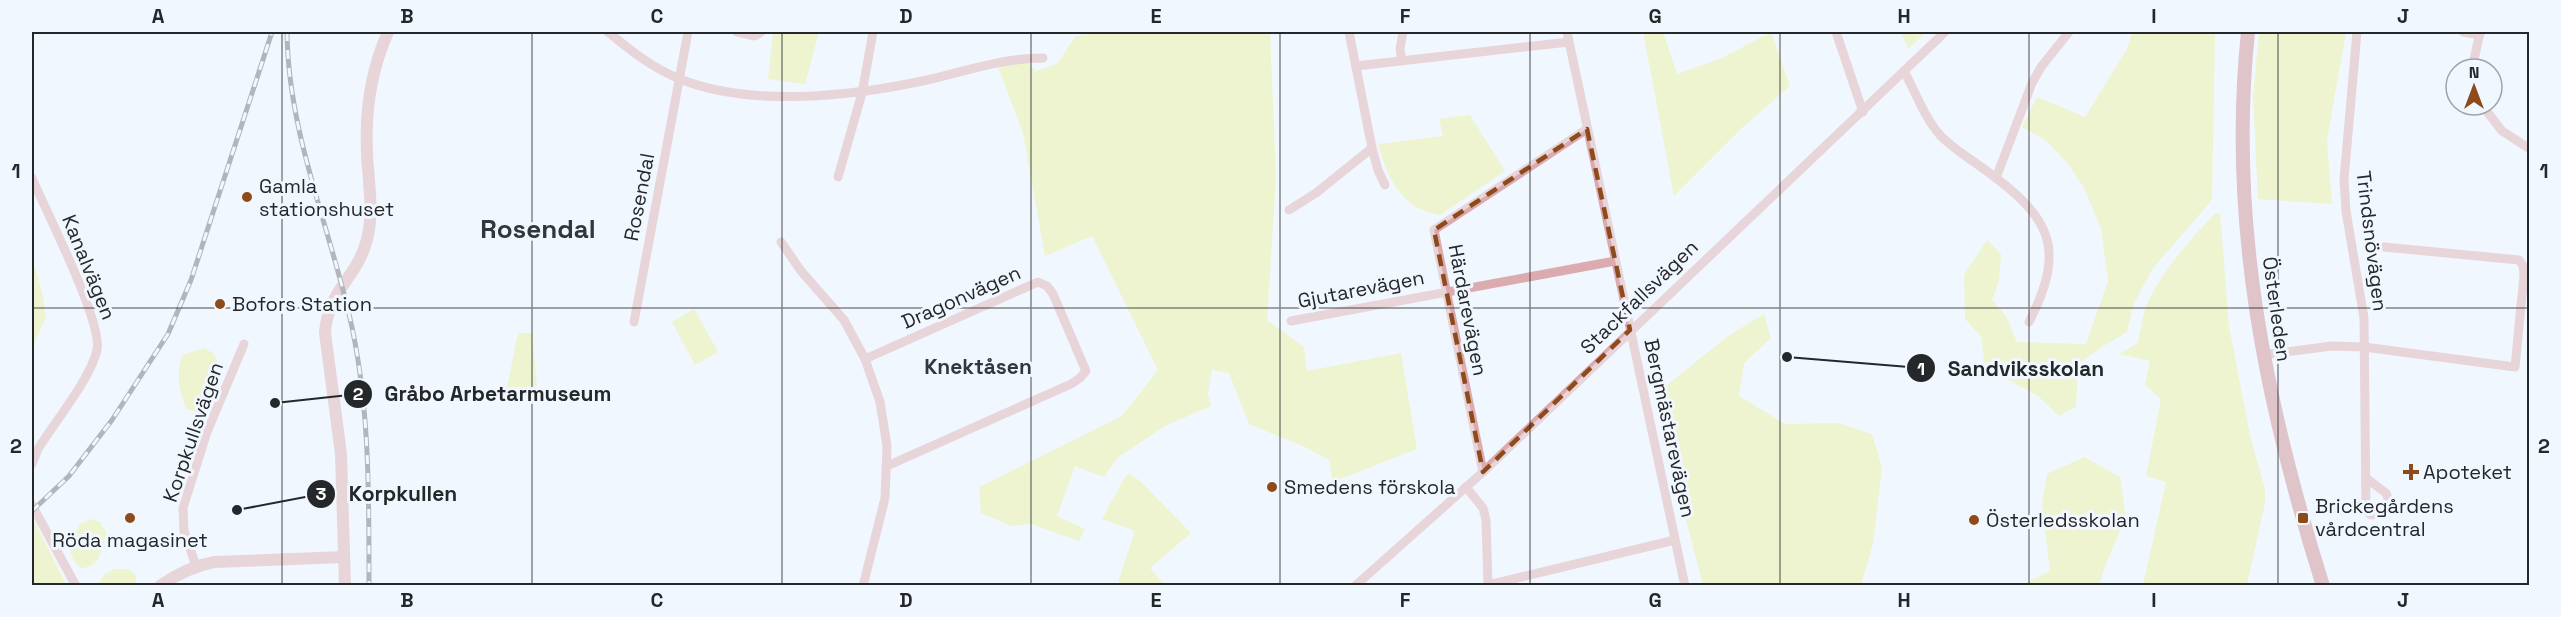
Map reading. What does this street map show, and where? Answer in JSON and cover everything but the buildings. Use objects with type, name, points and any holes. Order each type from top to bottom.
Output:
[{"type":"main road","name":"Österleden","points":[[2248,32],[2243,117],[2244,196],[2251,278],[2262,355],[2284,454],[2323,585]]},
{"type":"street","points":[[345,585],[341,454],[325,333],[326,315],[332,300],[354,270],[367,243],[371,204],[367,152],[368,105],[372,76],[388,32]]},
{"type":"street","points":[[608,32],[638,56],[679,79],[722,91],[742,93],[788,95],[862,93],[1018,58],[1043,58]]},
{"type":"street","points":[[737,32],[755,36],[761,32]]},
{"type":"street","points":[[838,177],[862,93],[873,32]]},
{"type":"street","points":[[1349,32],[1372,148],[1385,185]]},
{"type":"street","points":[[1402,61],[1400,49],[1403,32]]},
{"type":"street","points":[[1836,32],[1863,112]]},
{"type":"street","name":"Stackfallsvägen","points":[[1355,585],[1483,472],[1945,32]]},
{"type":"street","points":[[1996,178],[2032,83],[2041,67],[2069,32]]},
{"type":"street","name":"Trindsnövägen","points":[[2357,32],[2344,180],[2347,219],[2364,318],[2366,478]]},
{"type":"street","points":[[2463,32],[2480,33],[2475,57]]},
{"type":"street","name":"Rosendal","points":[[634,322],[688,33]]},
{"type":"street","points":[[1356,66],[1568,37]]},
{"type":"street","name":"Bergmästarevägen","points":[[1568,37],[1685,585]]},
{"type":"street","points":[[1904,71],[1940,135],[2032,208],[2048,241],[2048,277],[2042,298],[2029,322]]},
{"type":"street","points":[[2491,117],[2502,131],[2529,149]]},
{"type":"street","name":"Härdarevägen","points":[[1483,472],[1434,230],[1587,129]]},
{"type":"street","points":[[1289,210],[1316,193],[1372,148]]},
{"type":"street","name":"Kanalvägen","points":[[32,178],[88,307],[98,338],[93,360],[38,449],[32,464]]},
{"type":"street","points":[[781,242],[801,271],[844,320],[865,359],[880,402],[886,435],[887,466],[880,526],[863,585]]},
{"type":"street","points":[[2262,355],[2332,346],[2364,347],[2515,367],[2524,275],[2523,266],[2518,260],[2384,247]]},
{"type":"street","name":"Gjutarevägen","points":[[1291,321],[1615,261]]},
{"type":"street","name":"Dragonvägen","points":[[865,359],[1038,282],[1047,286],[1053,294],[1086,372],[1071,384],[887,466]]},
{"type":"street","name":"Korpkullsvägen","points":[[196,566],[184,531],[183,508],[207,432],[244,344]]},
{"type":"street","points":[[1466,487],[1483,508],[1486,520],[1488,585],[1675,540]]},
{"type":"street","points":[[32,505],[76,585]]},
{"type":"street","points":[[160,585],[176,574],[196,566],[229,561],[344,558]]},
{"type":"highlighted area","points":[[1587,129],[1630,330],[1483,472],[1434,230]]},
{"type":"green space","points":[[773,32],[819,32],[805,84],[768,79]]},
{"type":"green space","points":[[1091,32],[1270,32],[1276,179],[1267,320],[1304,347],[1307,371],[1401,353],[1417,449],[1333,482],[1329,460],[1305,447],[1249,424],[1229,373],[1212,370],[1208,394],[1211,406],[1167,425],[1118,457],[1104,477],[1075,466],[1057,516],[1085,529],[1079,541],[1031,524],[1012,526],[981,513],[979,487],[1122,416],[1158,370],[1092,236],[1045,256],[1023,133],[998,67],[1025,60],[1036,71],[1057,64],[1075,37]]},
{"type":"green space","points":[[1643,32],[1663,32],[1677,74],[1722,58],[1771,32],[1790,86],[1744,126],[1674,196]]},
{"type":"green space","points":[[1901,32],[1926,32],[1908,49]]},
{"type":"green space","points":[[2132,32],[2215,32],[2212,200],[2153,268],[2134,303],[2127,332],[2078,364],[2076,407],[2059,416],[2038,396],[1985,367],[1981,336],[1965,319],[1964,275],[1987,240],[2001,254],[1999,281],[1992,300],[2006,316],[2017,342],[2086,344],[2108,281],[2101,228],[2083,186],[2067,163],[2047,141],[2022,127],[2037,97],[2085,117],[2127,49]]},
{"type":"green space","points":[[2259,32],[2346,32],[2327,140],[2332,204],[2258,199],[2253,97]]},
{"type":"green space","points":[[1470,115],[1505,171],[1440,215],[1427,212],[1406,199],[1398,190],[1391,180],[1378,144],[1443,136],[1439,119]]},
{"type":"green space","points":[[2220,213],[2229,326],[2250,435],[2265,490],[2265,503],[2247,585],[2143,585],[2166,482],[2146,476],[2161,399],[2145,385],[2150,361],[2119,354],[2138,343],[2146,306],[2168,269],[2186,245],[2215,214]]},
{"type":"green space","points":[[32,258],[42,292],[46,317],[32,348]]},
{"type":"green space","points":[[694,309],[718,352],[695,365],[672,322]]},
{"type":"green space","points":[[1764,314],[1771,338],[1744,363],[1739,396],[1785,424],[1838,423],[1872,434],[1882,468],[1873,544],[1861,585],[1703,585],[1682,505],[1660,401],[1667,385],[1728,336]]},
{"type":"green space","points":[[518,333],[532,333],[537,386],[507,388]]},
{"type":"green space","points":[[204,348],[213,353],[222,369],[212,404],[204,414],[186,409],[179,376],[182,355]]},
{"type":"green space","points":[[2084,457],[2120,477],[2126,517],[2099,585],[2022,585],[2050,571],[2042,505],[2047,474]]},
{"type":"green space","points":[[1129,473],[1141,482],[1191,533],[1150,568],[1164,585],[1126,585],[1118,582],[1135,531],[1102,519]]},
{"type":"green space","points":[[32,517],[66,584],[64,585],[32,585]]},
{"type":"green space","points":[[92,519],[100,522],[106,532],[103,545],[92,565],[80,568],[72,556],[70,546],[81,523]]},
{"type":"green space","points":[[115,569],[129,569],[136,575],[136,585],[97,585],[105,574]]},
{"type":"railway","points":[[32,511],[69,476],[112,420],[168,334],[191,280],[272,32]]},
{"type":"railway","points":[[287,32],[289,68],[301,140],[340,279],[356,347],[367,449],[369,586]]},
{"type":"place","name":"Gamla stationshuset","points":[[247,197]]},
{"type":"place","name":"Bofors Station","points":[[220,304]]},
{"type":"place","name":"Sandviksskolan","points":[[1787,357]]},
{"type":"place","name":"Gråbo Arbetarmuseum","points":[[275,403]]},
{"type":"place","name":"Apoteket","points":[[2411,472]]},
{"type":"place","name":"Smedens förskola","points":[[1272,487]]},
{"type":"place","name":"Korpkullen","points":[[237,510]]},
{"type":"place","name":"Röda magasinet","points":[[130,518]]},
{"type":"place","name":"Brickegårdens vårdcentral","points":[[2303,518]]},
{"type":"place","name":"Österledsskolan","points":[[1974,520]]},
{"type":"district","name":"Rosendal","points":[[538,229]]},
{"type":"district","name":"Knektåsen","points":[[978,367]]}]
